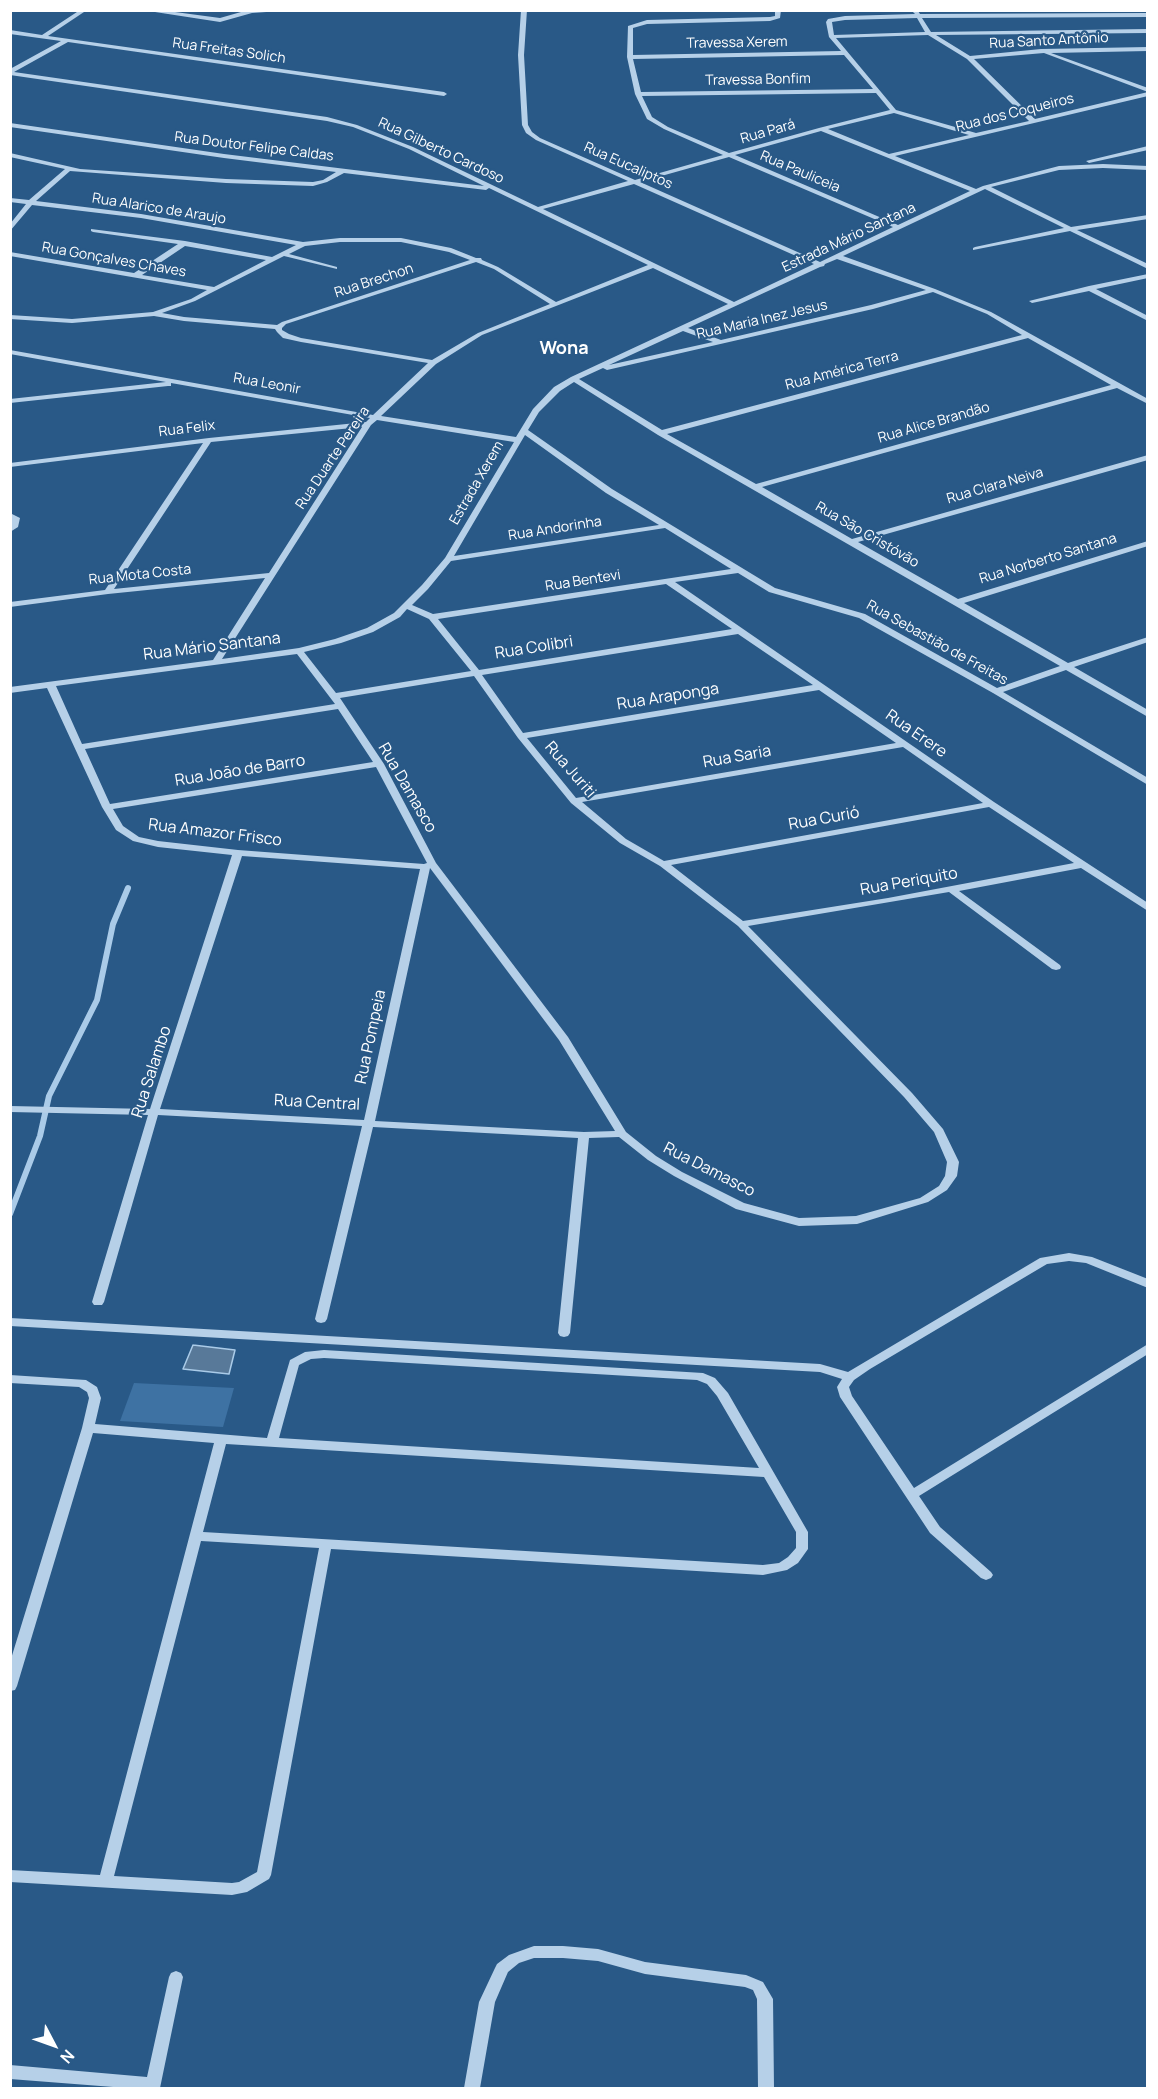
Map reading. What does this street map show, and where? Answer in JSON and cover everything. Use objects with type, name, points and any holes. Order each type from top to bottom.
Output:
[{"type":"street","points":[[42,36],[85,10]]},
{"type":"street","points":[[144,10],[220,20],[252,11],[293,10]]},
{"type":"street","name":"Rua Eucaliptos","points":[[524,10],[521,55],[525,126],[529,133],[538,140],[822,265]]},
{"type":"street","name":"Rua Pauliceia","points":[[778,10],[779,16],[775,18],[647,22],[633,25],[629,29],[630,57],[638,94],[649,118],[900,228]]},
{"type":"street","points":[[917,13],[929,33],[969,58]]},
{"type":"street","points":[[976,135],[894,111],[832,37],[829,22],[917,13],[1148,15]]},
{"type":"street","points":[[832,37],[929,33],[1148,31]]},
{"type":"street","name":"Rua Freitas Solich","points":[[10,32],[444,94]]},
{"type":"street","points":[[10,73],[67,40]]},
{"type":"street","name":"Rua Santo Antônio","points":[[969,58],[1041,51],[1148,49]]},
{"type":"street","points":[[1041,51],[1148,92]]},
{"type":"street","name":"Travessa Xerem","points":[[630,57],[845,53]]},
{"type":"street","name":"Rua Santo Antônio","points":[[969,58],[1033,122]]},
{"type":"street","name":"Rua Gilberto Cardoso","points":[[10,73],[327,119],[383,137],[733,304]]},
{"type":"street","name":"Travessa Bonfim","points":[[638,94],[878,91]]},
{"type":"street","name":"Rua dos Coqueiros","points":[[888,156],[1148,92]]},
{"type":"street","name":"Rua Pará","points":[[537,209],[821,129],[894,111]]},
{"type":"street","name":"Rua Doutor Felipe Caldas","points":[[10,125],[342,171],[495,189]]},
{"type":"street","points":[[821,129],[975,191]]},
{"type":"street","points":[[1059,168],[1148,148]]},
{"type":"street","points":[[10,155],[68,170],[158,178],[308,184],[325,181],[342,171]]},
{"type":"street","name":"Estrada Mário Santana","points":[[574,379],[822,265],[975,191],[1059,168],[1103,166],[1148,168]]},
{"type":"street","points":[[10,230],[30,203],[68,170]]},
{"type":"street","points":[[986,187],[1148,267]]},
{"type":"street","name":"Rua Alarico de Araujo","points":[[10,200],[141,216],[303,244]]},
{"type":"street","points":[[975,249],[1070,229],[1148,217]]},
{"type":"street","points":[[93,230],[185,243],[272,259]]},
{"type":"street","points":[[10,317],[72,321],[154,314],[177,307],[303,244],[340,240],[401,240],[451,250],[479,260],[555,304]]},
{"type":"street","points":[[135,276],[185,243]]},
{"type":"street","name":"Rua Gonçalves Chaves","points":[[10,254],[214,289]]},
{"type":"street","points":[[282,254],[335,268]]},
{"type":"street","points":[[839,257],[933,290],[989,313],[1148,402]]},
{"type":"street","name":"Rua Brechon","points":[[278,327],[284,323],[479,260]]},
{"type":"street","name":"Rua Duarte Pereira","points":[[217,660],[371,420],[433,362],[480,334],[652,266]]},
{"type":"street","points":[[1032,301],[1148,276]]},
{"type":"street","points":[[1089,288],[1148,319]]},
{"type":"street","name":"Rua Maria Inez Jesus","points":[[596,368],[620,366],[718,341],[873,307],[933,290]]},
{"type":"street","points":[[154,314],[184,320],[278,327],[279,331],[286,336],[301,340],[433,362]]},
{"type":"street","points":[[684,329],[718,341]]},
{"type":"street","name":"Rua América Terra","points":[[661,433],[1029,335]]},
{"type":"street","name":"Rua Leonir","points":[[10,352],[184,382],[371,420],[518,440]]},
{"type":"street","name":"Rua São Cristóvão","points":[[574,379],[661,433],[757,486],[849,542],[957,602],[1148,714]]},
{"type":"street","name":"Estrada Xerem","points":[[407,606],[448,559],[524,430],[546,399],[574,379]]},
{"type":"street","points":[[10,401],[184,382]]},
{"type":"street","name":"Rua Alice Brandão","points":[[757,486],[1118,385]]},
{"type":"street","name":"Rua Felix","points":[[10,465],[371,420]]},
{"type":"street","name":"Rua Sebastião de Freitas","points":[[524,430],[609,490],[772,590],[862,616],[996,691],[1148,782]]},
{"type":"street","points":[[108,592],[209,440]]},
{"type":"street","name":"Rua Clara Neiva","points":[[849,542],[1148,457]]},
{"type":"street","points":[[10,515],[16,518],[10,530]]},
{"type":"street","name":"Rua Andorinha","points":[[448,559],[665,525]]},
{"type":"street","name":"Rua Norberto Santana","points":[[957,602],[1148,543]]},
{"type":"street","name":"Rua Bentevi","points":[[432,617],[739,570]]},
{"type":"street","name":"Rua Mota Costa","points":[[10,605],[272,575]]},
{"type":"street","name":"Rua Erere","points":[[669,582],[991,804],[1148,908]]},
{"type":"street","name":"Rua Juriti","points":[[407,606],[432,617],[476,672],[521,736],[574,801],[623,841],[663,864],[741,924]]},
{"type":"street","name":"Rua Mário Santana","points":[[10,690],[217,660],[299,651],[370,630],[407,606]]},
{"type":"street","name":"Rua Colibri","points":[[334,696],[738,631]]},
{"type":"street","points":[[996,691],[1148,639]]},
{"type":"street","name":"Rua Damasco","points":[[299,651],[334,696],[379,764],[429,866],[564,1039],[622,1134],[652,1158],[678,1174],[730,1200],[764,1213],[799,1222],[857,1220],[894,1211],[924,1200],[943,1188],[951,1176],[953,1162],[939,1131],[864,1048],[741,924]]},
{"type":"street","name":"Rua Amazor Frisco","points":[[50,684],[107,807],[119,828],[136,839],[158,844],[238,853],[429,866]]},
{"type":"street","name":"Rua Araponga","points":[[521,736],[820,687]]},
{"type":"street","points":[[79,747],[340,706]]},
{"type":"street","name":"Rua Saria","points":[[574,801],[905,744]]},
{"type":"street","name":"Rua Joāo de Barro","points":[[107,807],[379,764]]},
{"type":"street","name":"Rua Curió","points":[[663,864],[991,804]]},
{"type":"street","name":"Rua Salambo","points":[[98,1302],[154,1112],[238,853]]},
{"type":"street","name":"Rua Periquito","points":[[741,924],[1081,865]]},
{"type":"street","name":"Rua Pompeia","points":[[321,1319],[429,866]]},
{"type":"street","points":[[951,889],[1056,967]]},
{"type":"street","name":"Rua Central","points":[[10,1109],[154,1112],[584,1135],[622,1134]]},
{"type":"street","points":[[564,1333],[584,1135]]},
{"type":"street","points":[[986,1575],[935,1530],[846,1398],[843,1387],[850,1377],[1044,1261],[1069,1257],[1088,1260],[1148,1284]]},
{"type":"street","points":[[10,1322],[820,1368],[850,1377]]},
{"type":"street","points":[[912,1495],[1148,1348]]},
{"type":"street","points":[[197,1536],[763,1570],[782,1567],[793,1560],[802,1549],[802,1532],[722,1393],[711,1381],[699,1376],[324,1354],[309,1355],[294,1363],[272,1442]]},
{"type":"street","points":[[10,1379],[77,1382],[89,1386],[95,1398],[10,1686]]},
{"type":"street","points":[[88,1428],[221,1439],[766,1473]]},
{"type":"street","points":[[105,1882],[221,1439]]},
{"type":"street","points":[[10,1876],[232,1889],[242,1888],[264,1875],[326,1543]]},
{"type":"street","points":[[472,2088],[487,2002],[502,1968],[514,1959],[534,1952],[563,1952],[598,1955],[645,1968],[746,1981],[758,1986],[765,1999],[766,2088]]},
{"type":"street","points":[[10,2072],[152,2086],[176,1977]]},
{"type":"shaded area","points":[[193,1345],[235,1350],[229,1374],[183,1369]]},
{"type":"shaded area","points":[[134,1383],[234,1388],[223,1427],[120,1421]]},
{"type":"waterway","points":[[10,1214],[40,1136],[49,1096],[97,1000],[113,924],[128,888]]},
{"type":"district","name":"Wona","points":[[564,349]]}]
